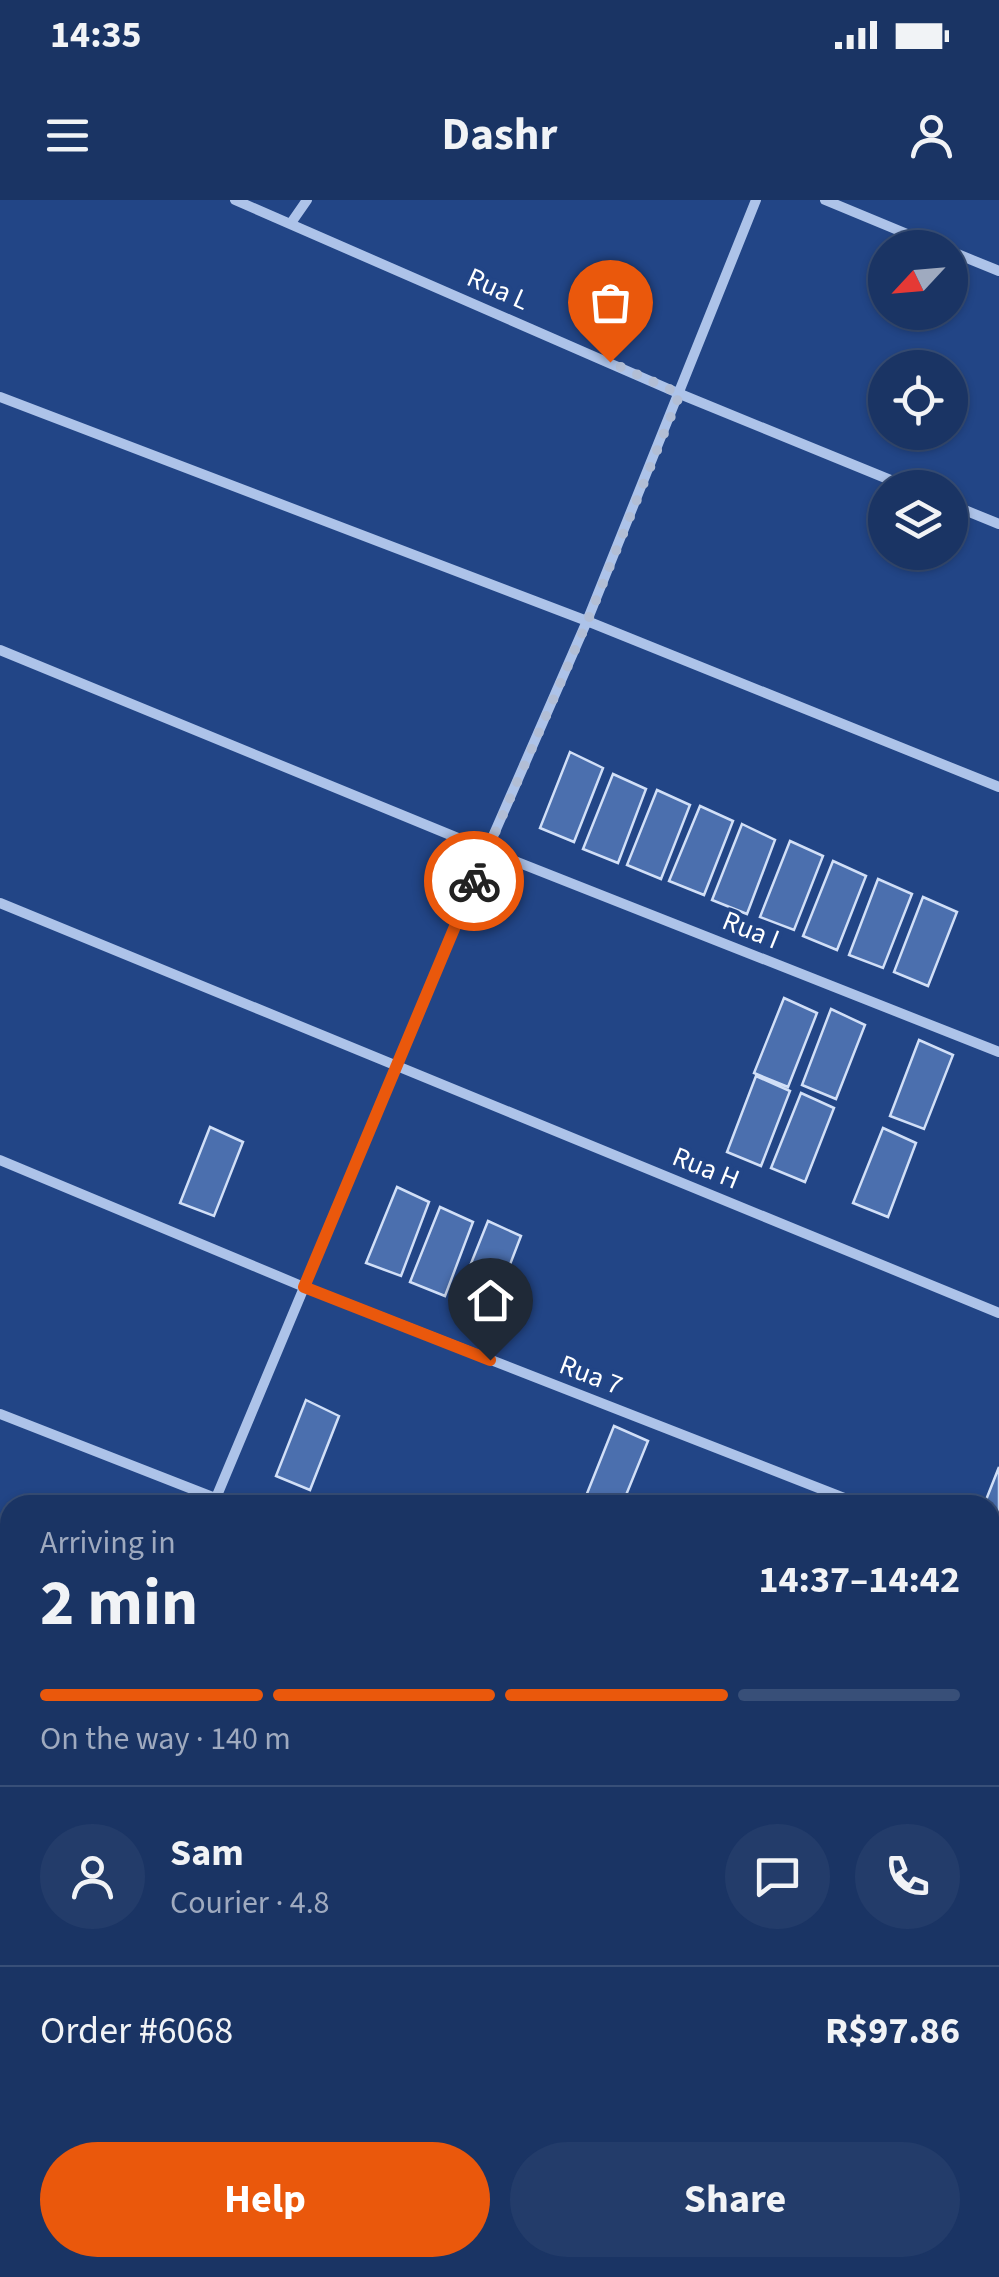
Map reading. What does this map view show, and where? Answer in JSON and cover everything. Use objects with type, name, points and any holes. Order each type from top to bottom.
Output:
[{"type":"street","name":"Rua L","points":[[234,200],[680,394],[868,471]]},
{"type":"street","points":[[292,223],[307,200]]},
{"type":"street","points":[[217,1495],[396,1064],[588,620],[756,200]]},
{"type":"street","points":[[824,200],[896,230]]},
{"type":"street","points":[[968,259],[999,272]]},
{"type":"street","points":[[0,397],[588,620],[999,786]]},
{"type":"street","points":[[968,511],[999,524]]},
{"type":"street","name":"Rua I","points":[[0,650],[487,850],[999,1052]]},
{"type":"street","name":"Rua H","points":[[0,903],[999,1313]]},
{"type":"street","name":"Rua 7","points":[[0,1160],[304,1287],[836,1495]]},
{"type":"street","points":[[0,1414],[199,1495]]},
{"type":"building","points":[[570,752],[603,768],[574,842],[540,828]]},
{"type":"building","points":[[613,774],[646,789],[618,863],[583,849]]},
{"type":"building","points":[[657,790],[690,805],[661,879],[627,865]]},
{"type":"building","points":[[700,806],[733,821],[704,895],[669,881]]},
{"type":"building","points":[[742,824],[775,840],[747,914],[712,900]]},
{"type":"building","points":[[790,841],[823,856],[794,930],[760,917]]},
{"type":"building","points":[[833,861],[866,876],[837,950],[803,936]]},
{"type":"building","points":[[878,879],[912,894],[883,968],[849,955]]},
{"type":"building","points":[[923,897],[957,912],[928,986],[894,972]]},
{"type":"building","points":[[784,998],[817,1013],[788,1087],[754,1073]]},
{"type":"building","points":[[831,1009],[865,1025],[836,1099],[802,1085]]},
{"type":"building","points":[[919,1040],[953,1055],[924,1129],[890,1116]]},
{"type":"building","points":[[756,1076],[790,1091],[761,1166],[727,1152]]},
{"type":"building","points":[[801,1093],[834,1108],[805,1182],[771,1168]]},
{"type":"building","points":[[210,1127],[243,1142],[214,1216],[180,1203]]},
{"type":"building","points":[[883,1128],[916,1143],[888,1217],[853,1203]]},
{"type":"building","points":[[397,1187],[429,1202],[401,1276],[366,1263]]},
{"type":"building","points":[[440,1207],[473,1222],[445,1296],[410,1282]]},
{"type":"building","points":[[488,1221],[521,1236],[492,1311],[458,1296]]},
{"type":"building","points":[[306,1400],[339,1416],[310,1490],[276,1476]]},
{"type":"building","points":[[614,1426],[648,1441],[626,1495],[586,1495]]},
{"type":"building","points":[[999,1467],[999,1495],[988,1495]]},
{"type":"way so far","points":[[474,881],[588,620],[680,394],[610,362]]},
{"type":"route","points":[[474,881],[304,1287],[490,1360]]}]
